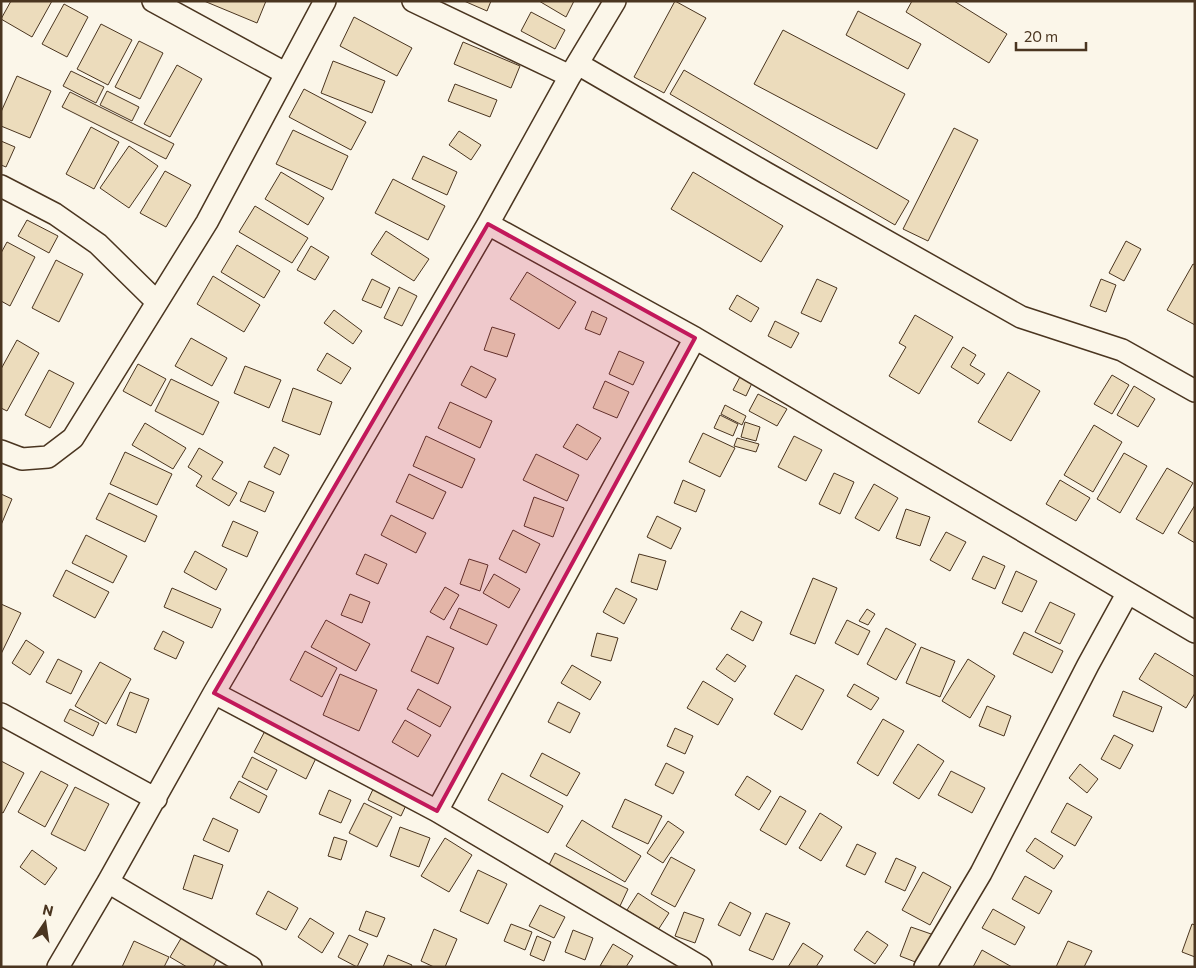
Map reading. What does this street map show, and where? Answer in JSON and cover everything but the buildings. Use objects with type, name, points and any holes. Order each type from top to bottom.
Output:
[{"type":"street","points":[[153,1],[285,73]]},
{"type":"street","points":[[1,451],[22,459],[48,457],[73,438],[207,222],[325,1]]},
{"type":"street","points":[[413,1],[574,70],[766,173],[1021,317],[1122,350],[1195,391]]},
{"type":"street","points":[[58,967],[156,799],[214,693],[488,224],[615,1]]},
{"type":"street","points":[[1,186],[55,214],[98,244],[157,302]]},
{"type":"street","points":[[488,224],[695,338],[1127,594],[1195,632]]},
{"type":"street","points":[[437,811],[695,338]]},
{"type":"street","points":[[925,967],[981,873],[1127,594]]},
{"type":"street","points":[[214,693],[437,811],[701,967]]},
{"type":"street","points":[[1,714],[156,799]]},
{"type":"street","points":[[108,882],[251,967]]},
{"type":"highlighted area","points":[[488,224],[695,338],[437,811],[214,693]]}]
